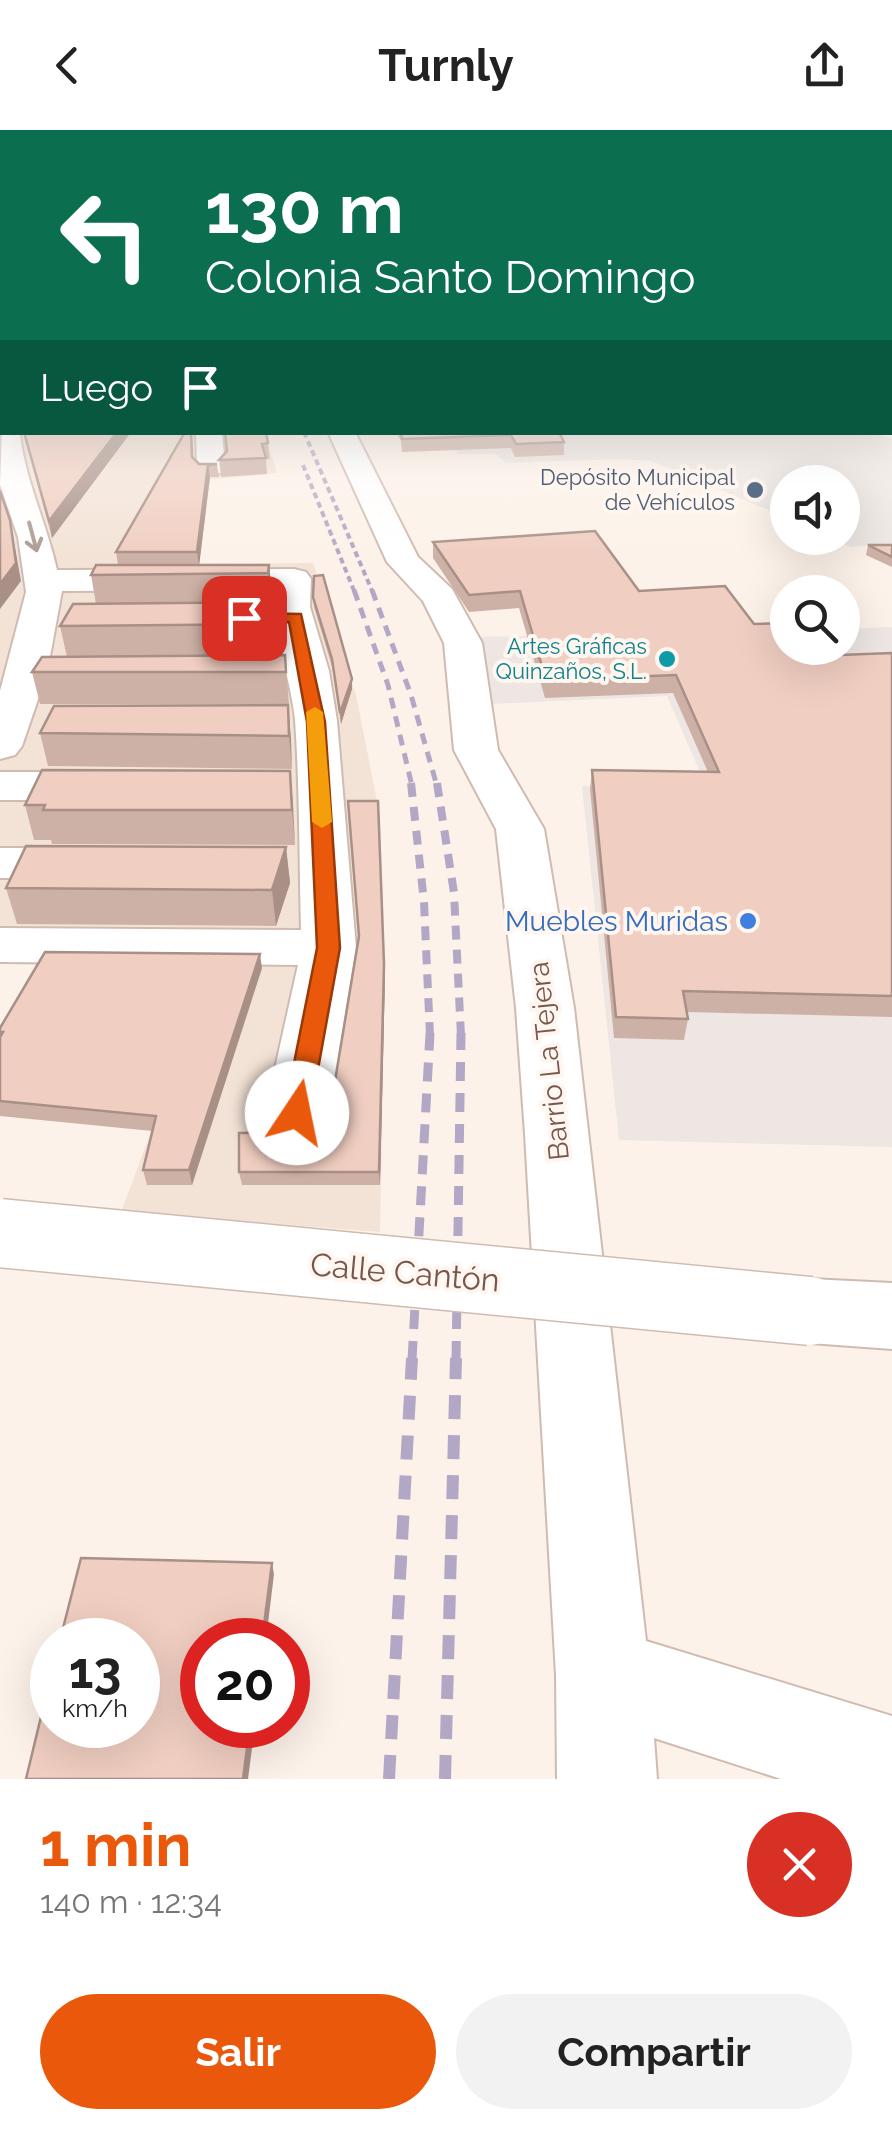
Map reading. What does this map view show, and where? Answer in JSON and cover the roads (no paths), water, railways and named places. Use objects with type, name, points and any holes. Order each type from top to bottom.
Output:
[{"type":"street","points":[[7,435],[27,666],[283,605],[305,864],[328,948],[297,1113]]},
{"type":"street","points":[[209,435],[212,467]]},
{"type":"street","name":"Barrio La Tejera","points":[[342,435],[404,562],[438,597],[463,643],[476,750],[520,828],[545,1008],[603,1675],[607,1779]]},
{"type":"street","points":[[0,786],[146,786]]},
{"type":"street","points":[[0,862],[132,863]]},
{"type":"street","points":[[0,945],[328,948]]},
{"type":"street","name":"Calle Cantón","points":[[0,1233],[892,1316]]},
{"type":"street","points":[[603,1675],[892,1765]]},
{"type":"railway","points":[[305,435],[373,593]]},
{"type":"railway","points":[[303,465],[355,593]]},
{"type":"railway","points":[[354,590],[388,685],[412,786]]},
{"type":"railway","points":[[372,590],[411,695],[437,786]]},
{"type":"railway","points":[[411,783],[424,902],[430,1034]]},
{"type":"railway","points":[[437,783],[454,893],[461,1035]]},
{"type":"railway","points":[[412,1360],[430,1034]]},
{"type":"railway","points":[[456,1360],[461,1035]]},
{"type":"railway","points":[[389,1779],[412,1358]]},
{"type":"railway","points":[[445,1779],[456,1358]]},
{"type":"place","name":"Depósito Municipal de Vehículos","points":[[755,490]]},
{"type":"place","name":"Artes Gráficas Quinzaños, S.L.","points":[[667,659]]},
{"type":"place","name":"Muebles Muridas","points":[[748,921]]}]
